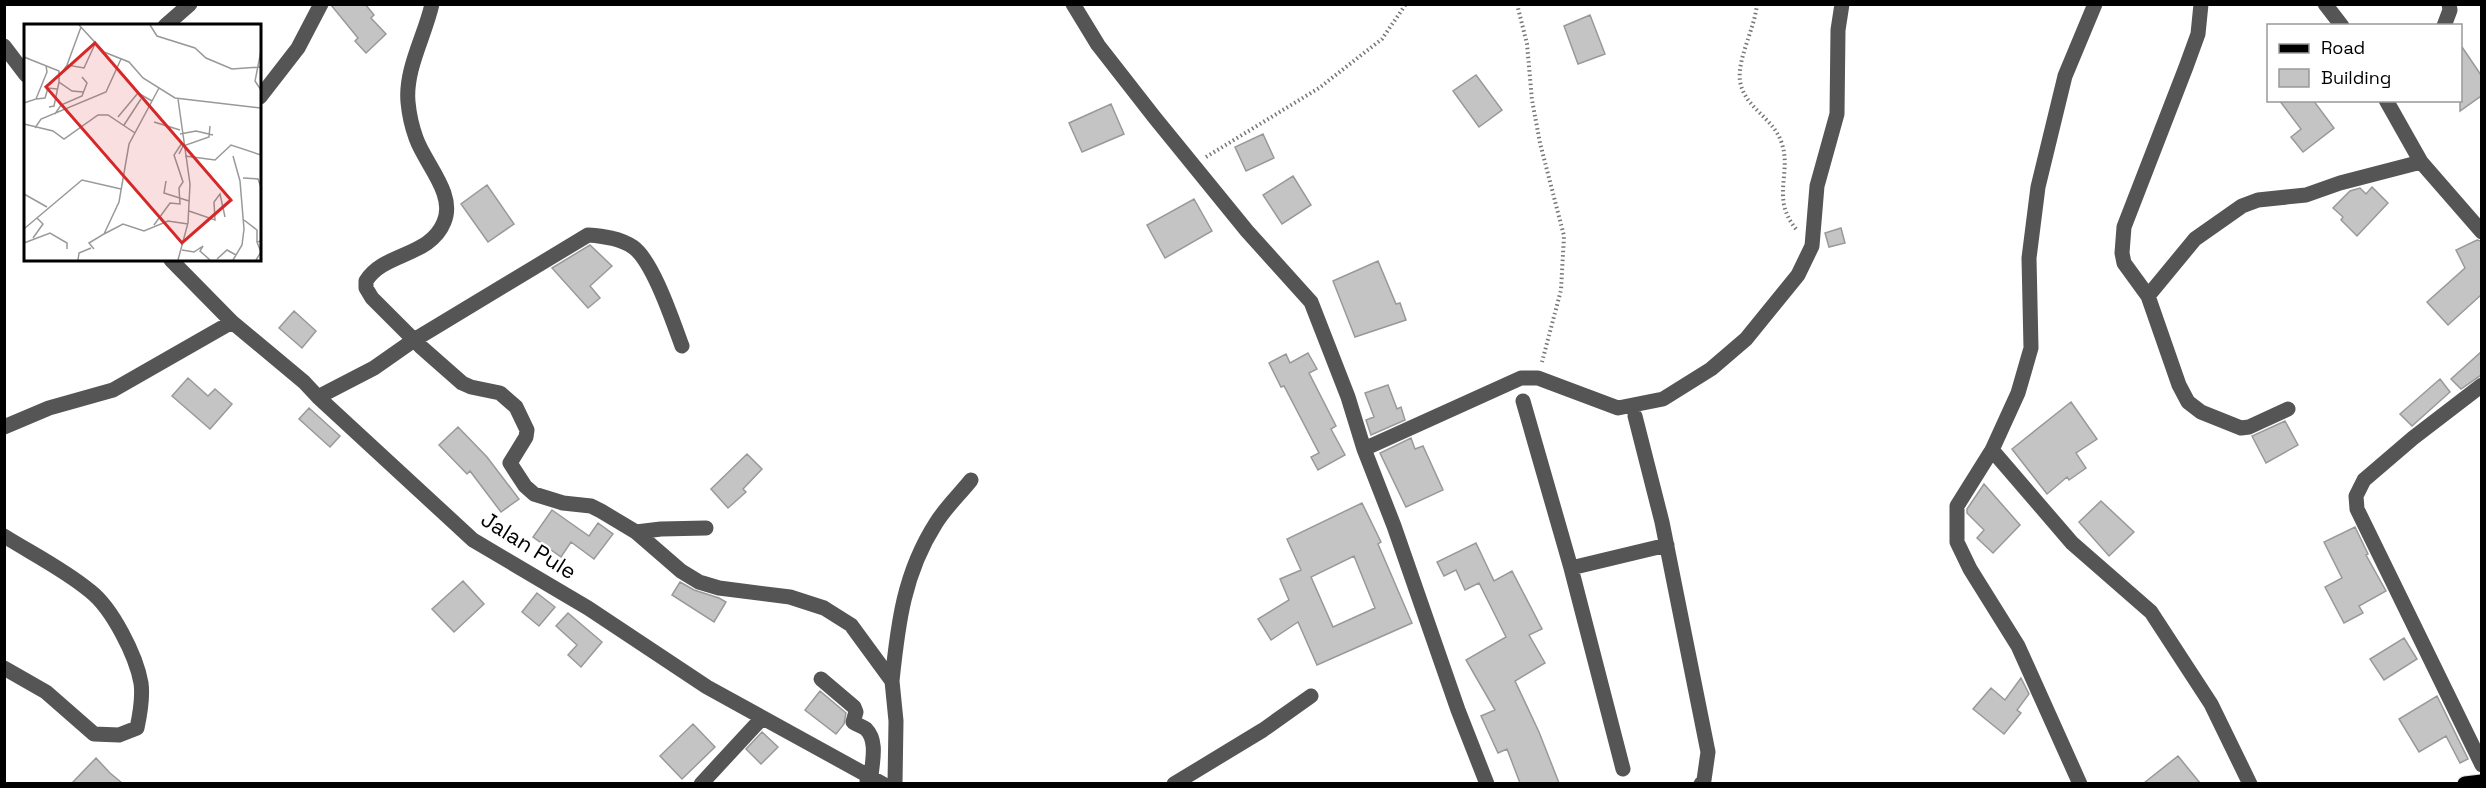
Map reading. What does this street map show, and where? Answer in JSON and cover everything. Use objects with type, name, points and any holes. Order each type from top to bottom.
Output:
[{"type":"main road","points":[[2465,783],[2481,782]]},
{"type":"street","points":[[167,24],[190,4]]},
{"type":"street","points":[[261,96],[298,48],[321,4]]},
{"type":"street","points":[[432,4],[412,66],[408,100],[416,137],[445,196],[448,209],[444,224],[432,240],[378,267],[366,281],[366,288],[372,298],[414,340],[466,385],[500,393],[516,407],[527,430],[526,436],[510,463],[529,490],[539,496],[563,503],[591,506],[636,532],[681,571],[699,582],[719,588],[790,597],[824,608],[851,625],[892,681]]},
{"type":"street","points":[[1073,4],[1098,45],[1247,231],[1311,302],[1348,397],[1364,449],[1394,526],[1458,710],[1487,783]]},
{"type":"street","points":[[1364,449],[1521,378],[1538,378],[1618,408],[1663,399],[1711,369],[1746,339],[1798,275],[1812,246],[1817,186],[1837,114],[1838,30],[1842,4]]},
{"type":"street","points":[[2080,783],[2018,646],[1970,568],[1957,542],[1957,506],[1992,450],[2018,393],[2031,348],[2029,258],[2038,187],[2065,76],[2095,4]]},
{"type":"street","points":[[2202,4],[2198,34],[2124,227],[2122,253],[2124,263],[2148,296],[2179,385],[2188,402],[2201,412],[2241,428],[2288,409]]},
{"type":"street","points":[[2325,4],[2340,24]]},
{"type":"street","points":[[2445,24],[2450,10],[2449,4]]},
{"type":"street","points":[[4,46],[24,72]]},
{"type":"street","points":[[2387,102],[2421,162],[2481,232]]},
{"type":"street","points":[[2148,296],[2195,239],[2242,206],[2258,200],[2306,195],[2340,183],[2421,162]]},
{"type":"street","points":[[318,397],[374,368],[414,340],[588,235],[624,242],[634,247],[642,256],[664,298],[682,346]]},
{"type":"street","name":"Jalan Pule","points":[[172,261],[232,322],[304,382],[473,540],[588,608],[707,687],[873,781]]},
{"type":"street","points":[[4,427],[49,408],[113,390],[232,322]]},
{"type":"street","points":[[2481,385],[2364,480],[2356,496],[2357,509],[2481,765]]},
{"type":"street","points":[[1523,401],[1571,568],[1623,769]]},
{"type":"street","points":[[1635,416],[1667,545],[1708,752],[1704,780],[1701,783]]},
{"type":"street","points":[[1992,450],[2072,543],[2151,612],[2211,704],[2250,783]]},
{"type":"street","points":[[895,783],[896,721],[892,681],[900,610],[912,571],[936,522],[971,480]]},
{"type":"street","points":[[636,532],[706,528]]},
{"type":"street","points":[[4,536],[91,591],[110,613],[128,646],[141,683],[141,711],[137,728],[119,735],[94,734],[46,692],[4,668]]},
{"type":"street","points":[[1571,568],[1667,545]]},
{"type":"street","points":[[820,679],[854,707],[856,712],[853,722],[867,730],[873,750],[873,781]]},
{"type":"street","points":[[1174,783],[1263,730],[1311,696]]},
{"type":"street","points":[[701,783],[762,718]]},
{"type":"path","points":[[1194,164],[1319,88],[1382,39],[1406,4]]},
{"type":"path","points":[[1517,4],[1527,44],[1532,100],[1540,143],[1564,236],[1560,290],[1538,378]]},
{"type":"path","points":[[1757,4],[1756,19],[1740,79],[1745,97],[1772,126],[1780,140],[1784,153],[1782,202],[1786,216],[1812,246]]},
{"type":"building","points":[[365,4],[374,15],[371,18],[386,34],[366,53],[355,41],[358,38],[331,5]]},
{"type":"building","points":[[1590,15],[1605,54],[1578,64],[1564,26]]},
{"type":"building","points":[[2462,47],[2481,75],[2481,96],[2460,111]]},
{"type":"building","points":[[1476,75],[1502,110],[1479,127],[1453,91]]},
{"type":"building","points":[[2281,102],[2314,102],[2334,128],[2303,152],[2291,137],[2301,129]]},
{"type":"building","points":[[1111,104],[1124,134],[1082,152],[1069,123]]},
{"type":"building","points":[[1263,134],[1274,158],[1246,171],[1235,147]]},
{"type":"building","points":[[1293,176],[1311,205],[1282,224],[1263,195]]},
{"type":"building","points":[[487,185],[514,224],[488,242],[461,204]]},
{"type":"building","points":[[2372,187],[2388,203],[2357,236],[2333,208],[2350,191],[2360,188],[2366,194]]},
{"type":"building","points":[[1194,199],[1212,231],[1165,258],[1147,225]]},
{"type":"building","points":[[1841,228],[1845,243],[1829,247],[1825,233]]},
{"type":"building","points":[[2477,240],[2481,241],[2481,295],[2448,325],[2427,302],[2465,268],[2456,250]]},
{"type":"building","points":[[590,245],[612,266],[590,286],[600,298],[588,308],[552,268]]},
{"type":"building","points":[[1378,261],[1396,304],[1400,303],[1406,320],[1355,337],[1333,281]]},
{"type":"building","points":[[294,311],[316,331],[302,348],[279,328]]},
{"type":"building","points":[[2481,352],[2481,375],[2461,389],[2451,379]]},
{"type":"building","points":[[1308,353],[1317,369],[1309,373],[1336,426],[1331,429],[1345,455],[1318,470],[1311,457],[1319,453],[1284,386],[1281,387],[1269,363],[1286,354],[1290,363]]},
{"type":"building","points":[[188,378],[208,396],[215,389],[232,404],[210,429],[172,396]]},
{"type":"building","points":[[2440,379],[2450,392],[2412,426],[2400,414]]},
{"type":"building","points":[[1388,385],[1397,409],[1401,407],[1405,420],[1371,435],[1366,420],[1374,417],[1365,393]]},
{"type":"building","points":[[2071,402],[2097,439],[2076,453],[2086,468],[2069,480],[2067,477],[2047,494],[2012,449]]},
{"type":"building","points":[[309,408],[340,436],[330,447],[299,419]]},
{"type":"building","points":[[2285,421],[2298,445],[2266,463],[2252,436]]},
{"type":"building","points":[[458,427],[487,457],[519,499],[501,512],[470,471],[467,474],[439,445]]},
{"type":"building","points":[[1411,438],[1415,449],[1423,446],[1443,490],[1406,507],[1380,453]]},
{"type":"building","points":[[747,454],[762,469],[743,489],[746,492],[728,508],[711,489]]},
{"type":"building","points":[[1984,484],[2020,525],[1993,553],[1977,538],[1984,530],[1967,513],[1967,509]]},
{"type":"building","points":[[2101,501],[2134,532],[2109,556],[2079,522]]},
{"type":"building","points":[[1362,503],[1381,542],[1378,544],[1412,623],[1317,665],[1298,622],[1271,640],[1258,619],[1289,600],[1280,579],[1301,570],[1287,539]],"holes":[[[1354,556],[1375,608],[1333,627],[1311,577]]]},
{"type":"building","points":[[552,510],[589,536],[598,523],[613,534],[594,559],[571,542],[561,557],[533,537]]},
{"type":"building","points":[[2355,527],[2368,554],[2366,555],[2386,591],[2359,606],[2363,613],[2344,623],[2325,587],[2342,578],[2324,542]]},
{"type":"building","points":[[1476,543],[1494,581],[1512,571],[1542,629],[1529,635],[1545,663],[1515,681],[1539,732],[1559,783],[1520,783],[1507,749],[1498,753],[1481,716],[1495,710],[1466,660],[1506,637],[1479,583],[1465,590],[1456,570],[1444,576],[1437,562]]},
{"type":"building","points":[[463,581],[484,604],[454,632],[432,609]]},
{"type":"building","points":[[680,582],[726,602],[714,622],[672,595]]},
{"type":"building","points":[[537,593],[555,607],[539,626],[522,612]]},
{"type":"building","points":[[568,613],[602,642],[581,667],[568,655],[577,645],[556,626]]},
{"type":"building","points":[[2404,638],[2417,659],[2384,680],[2370,659]]},
{"type":"building","points":[[2021,678],[2029,694],[2017,710],[2021,713],[2004,734],[1973,709],[1991,688],[2005,700]]},
{"type":"building","points":[[820,691],[846,713],[844,724],[836,734],[805,710]]},
{"type":"building","points":[[2437,696],[2468,759],[2460,763],[2446,736],[2419,752],[2399,719]]},
{"type":"building","points":[[693,724],[715,747],[682,779],[660,756]]},
{"type":"building","points":[[762,732],[778,747],[761,764],[746,749]]},
{"type":"building","points":[[2178,756],[2200,783],[2144,783]]},
{"type":"building","points":[[96,758],[110,773],[122,783],[72,783]]}]
